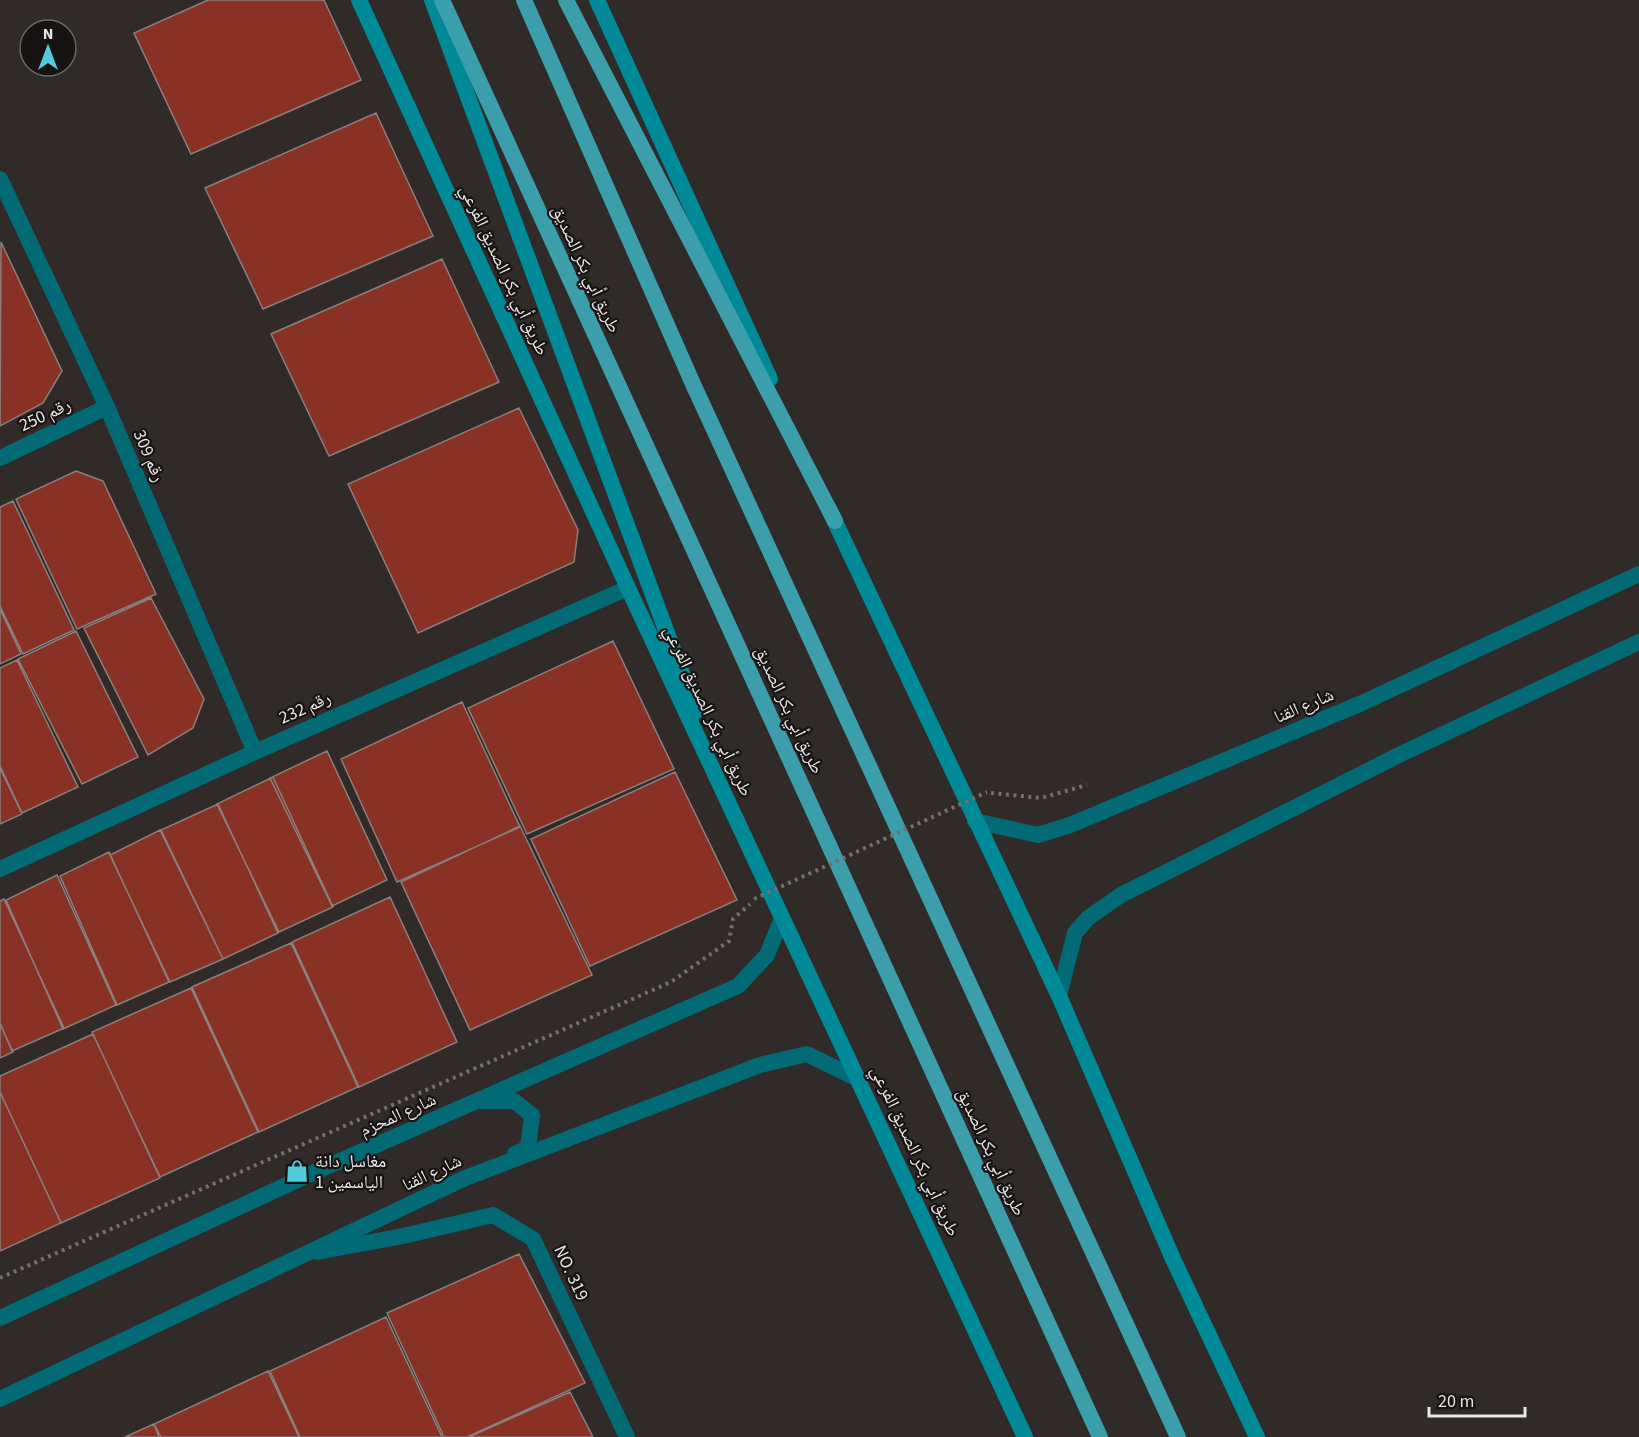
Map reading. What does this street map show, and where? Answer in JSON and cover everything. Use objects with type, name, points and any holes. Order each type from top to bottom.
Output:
[{"type":"main road","name":"طريق أبي بكر الصديق الفرعي","points":[[359,0],[628,588],[1025,1437]]},
{"type":"main road","points":[[432,0],[735,813]]},
{"type":"main road","name":"طريق أبي بكر الصديق","points":[[442,0],[1100,1437]]},
{"type":"main road","points":[[524,0],[693,384],[1179,1437]]},
{"type":"main road","points":[[566,0],[835,521]]},
{"type":"main road","points":[[597,0],[835,521],[1059,996],[1173,1259],[1257,1437]]},
{"type":"street","name":"رقم 309","points":[[0,179],[107,407],[255,752]]},
{"type":"street","name":"رقم 250","points":[[0,458],[107,407]]},
{"type":"street","name":"شارع القنا","points":[[975,821],[1038,835],[1070,825],[1362,703],[1639,574]]},
{"type":"street","name":"رقم 232","points":[[0,869],[255,752],[628,588]]},
{"type":"street","points":[[1059,996],[1075,933],[1088,918],[1121,895],[1401,754],[1639,642]]},
{"type":"street","name":"شارع المحزم","points":[[0,1317],[308,1175],[738,986],[767,956],[782,918]]},
{"type":"street","name":"شارع القنا","points":[[0,1400],[463,1179],[760,1065],[807,1054],[860,1080]]},
{"type":"street","points":[[308,1175],[483,1101],[514,1101],[532,1115],[528,1148],[463,1179]]},
{"type":"street","name":"NO. 319","points":[[310,1253],[403,1236],[493,1215],[533,1239],[627,1437]]},
{"type":"path","points":[[0,1278],[671,982],[729,940],[733,919],[754,899],[987,792],[1041,798],[1087,785]]},
{"type":"building","points":[[208,0],[324,0],[361,80],[191,154],[134,33]]},
{"type":"building","points":[[376,113],[433,236],[263,309],[205,188]]},
{"type":"building","points":[[1,242],[62,371],[43,403],[0,426]]},
{"type":"building","points":[[442,259],[499,382],[329,456],[271,334]]},
{"type":"building","points":[[519,408],[578,530],[574,562],[418,633],[348,484]]},
{"type":"building","points":[[76,471],[103,481],[156,594],[77,629],[16,499]]},
{"type":"building","points":[[13,501],[74,630],[23,654],[0,606],[0,507]]},
{"type":"building","points":[[151,598],[204,699],[193,728],[148,755],[84,628]]},
{"type":"building","points":[[0,609],[21,654],[0,664]]},
{"type":"building","points":[[76,631],[138,757],[82,784],[18,659]]},
{"type":"building","points":[[613,641],[674,769],[527,834],[468,708]]},
{"type":"building","points":[[17,660],[78,787],[22,813],[0,766],[0,668]]},
{"type":"building","points":[[462,702],[520,827],[397,882],[341,759]]},
{"type":"building","points":[[327,751],[387,880],[332,906],[270,778]]},
{"type":"building","points":[[0,768],[22,814],[0,824]]},
{"type":"building","points":[[675,772],[737,900],[590,966],[531,839]]},
{"type":"building","points":[[273,777],[333,907],[279,932],[217,804]]},
{"type":"building","points":[[218,804],[278,933],[223,959],[161,830]]},
{"type":"building","points":[[520,826],[592,975],[470,1030],[401,882]]},
{"type":"building","points":[[160,830],[223,959],[170,982],[110,855]]},
{"type":"building","points":[[109,852],[169,982],[117,1005],[60,876]]},
{"type":"building","points":[[57,875],[116,1005],[63,1029],[6,900]]},
{"type":"building","points":[[390,897],[457,1042],[359,1087],[292,942]]},
{"type":"building","points":[[4,899],[64,1028],[12,1051],[0,1023],[0,901]]},
{"type":"building","points":[[291,943],[358,1087],[259,1132],[192,987]]},
{"type":"building","points":[[191,988],[258,1132],[160,1177],[92,1032]]},
{"type":"building","points":[[0,1024],[13,1052],[0,1058]]},
{"type":"building","points":[[93,1034],[160,1178],[61,1223],[0,1092],[0,1076]]},
{"type":"building","points":[[0,1092],[61,1223],[0,1251]]},
{"type":"building","points":[[519,1254],[585,1383],[467,1437],[444,1437],[387,1313]]},
{"type":"building","points":[[386,1317],[442,1437],[300,1437],[270,1371]]},
{"type":"building","points":[[268,1371],[299,1437],[161,1437],[154,1424]]},
{"type":"building","points":[[570,1392],[593,1437],[469,1437]]},
{"type":"building","points":[[154,1424],[159,1437],[125,1437]]},
{"type":"place","name":"مغاسل دانة الياسمين 1","points":[[297,1171]]}]
